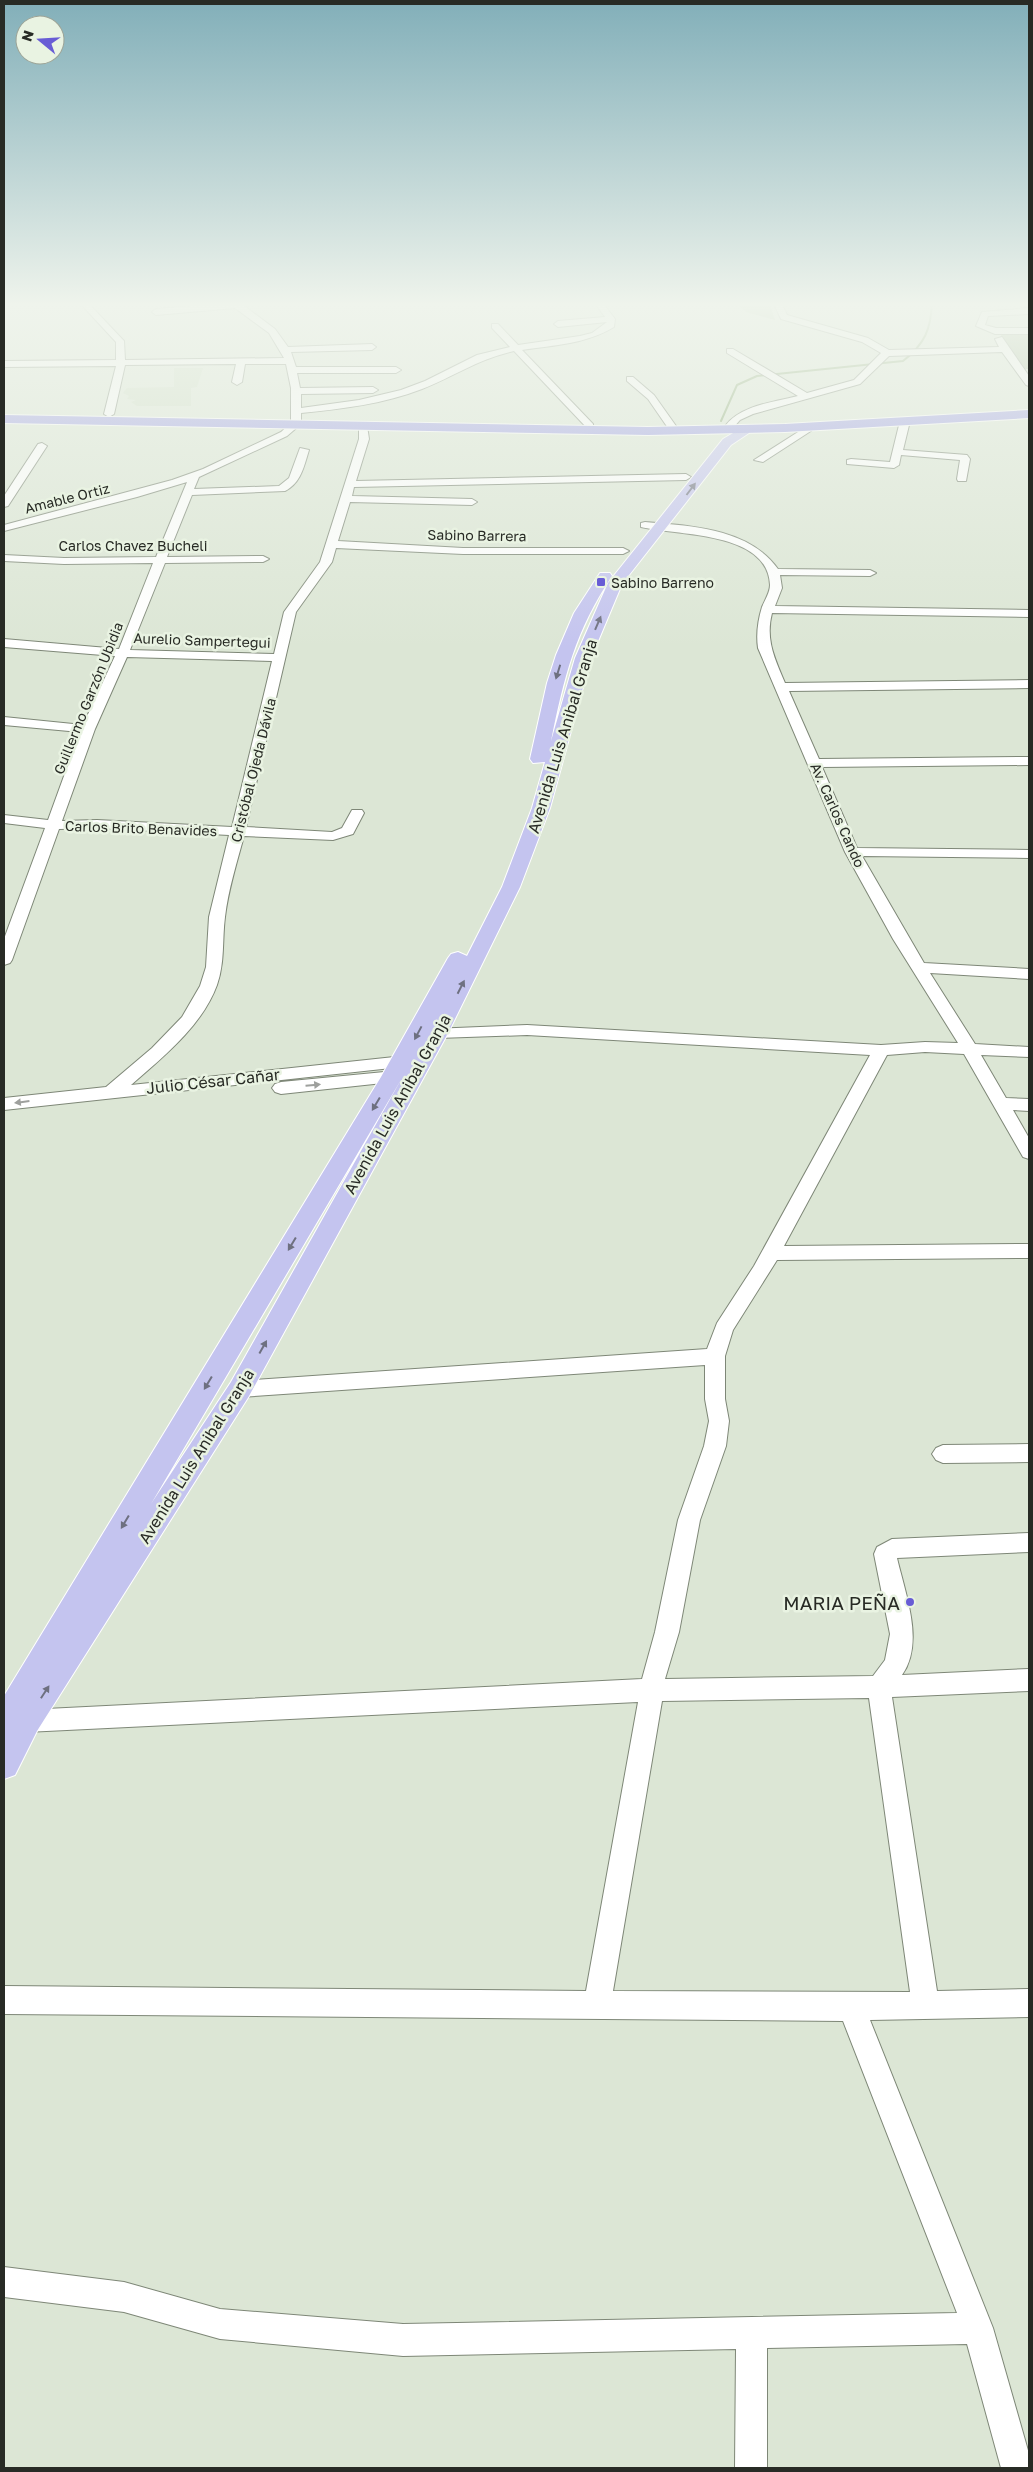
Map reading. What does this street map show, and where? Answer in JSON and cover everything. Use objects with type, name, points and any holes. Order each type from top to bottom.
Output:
[{"type":"highway","points":[[267,417],[590,426],[730,426],[891,417]]},
{"type":"highway","points":[[4,419],[297,418],[362,426],[711,431],[969,417]]},
{"type":"main road","name":"Avenida Luis Anibal Granja","points":[[15,1723],[240,1389],[407,1069],[496,884],[527,806],[563,656],[580,617],[623,551],[653,526],[727,442],[745,430]]},
{"type":"main road","name":"Avenida Luis Anibal Granja","points":[[4,1764],[15,1723],[407,1069],[438,1033],[511,887],[541,808],[583,658],[604,609],[616,583],[653,526],[686,477],[714,444],[715,436],[711,431]]},
{"type":"street","points":[[582,417],[590,426]]},
{"type":"street","points":[[665,417],[671,426]]},
{"type":"street","points":[[730,426],[738,417]]},
{"type":"street","name":"Amable Ortiz","points":[[24,522],[134,495],[194,476],[284,434],[297,418]]},
{"type":"street","points":[[851,462],[894,465],[905,421]]},
{"type":"street","name":"Cristóbal Ojeda Dávila","points":[[112,1092],[176,1032],[200,1005],[214,968],[217,917],[290,612],[326,562],[352,484],[364,439],[362,426]]},
{"type":"street","points":[[759,460],[812,427]]},
{"type":"street","points":[[4,504],[42,446]]},
{"type":"street","points":[[188,492],[281,489],[293,483],[304,450]]},
{"type":"street","points":[[896,452],[963,457],[965,460],[962,479]]},
{"type":"street","name":"Guillermo Garzón Ubidia","points":[[5,953],[55,825],[88,729],[123,653],[194,476]]},
{"type":"street","points":[[352,484],[686,477]]},
{"type":"street","points":[[347,499],[472,502]]},
{"type":"street","points":[[4,544],[9,535],[4,525],[24,522]]},
{"type":"street","points":[[653,526],[719,536],[747,546],[766,558],[776,572],[870,573]]},
{"type":"street","name":"Sabino Barrera","points":[[331,544],[463,551],[623,551]]},
{"type":"street","name":"Carlos Chavez Bucheli","points":[[4,558],[64,561],[263,559]]},
{"type":"street","name":"Av. Carlos Cando","points":[[776,572],[776,588],[762,627],[764,648],[852,852],[919,968],[969,1048],[1029,1153]]},
{"type":"street","points":[[767,609],[1029,613]]},
{"type":"street","name":"Aurelio Sampertegui","points":[[4,642],[123,653],[280,658]]},
{"type":"street","points":[[781,687],[1029,684]]},
{"type":"street","points":[[4,721],[88,729]]},
{"type":"street","points":[[814,763],[1029,761]]},
{"type":"street","name":"Carlos Brito Benavides","points":[[4,819],[55,825],[106,825],[333,836],[348,830],[357,813]]},
{"type":"street","points":[[852,852],[1029,854]]},
{"type":"street","points":[[919,968],[1029,974]]},
{"type":"street","points":[[438,1033],[527,1030],[881,1050],[925,1047],[1029,1052]]},
{"type":"street","points":[[597,2004],[651,1690],[667,1632],[689,1520],[716,1446],[719,1421],[715,1399],[715,1356],[724,1328],[761,1271],[881,1050]]},
{"type":"street","name":"Julio César Cañar","points":[[4,1104],[112,1092],[407,1069]]},
{"type":"street","name":"Julio César Cañar","points":[[4,1117],[407,1069]]},
{"type":"street","points":[[1001,1104],[1029,1105]]},
{"type":"street","points":[[770,1253],[1029,1251]]},
{"type":"street","points":[[240,1389],[715,1356]]},
{"type":"street","points":[[943,1454],[1029,1453]]},
{"type":"street","points":[[926,2006],[878,1686],[896,1664],[902,1634],[885,1554],[892,1549],[1029,1542]]},
{"type":"street","points":[[15,1723],[651,1690],[878,1686],[1029,1680]]},
{"type":"street","points":[[4,2000],[851,2007],[1029,2003]]},
{"type":"street","points":[[851,2007],[978,2328],[1017,2468]]},
{"type":"street","points":[[4,2282],[124,2297],[220,2324],[403,2340],[978,2328]]},
{"type":"street","points":[[752,2333],[752,2468]]},
{"type":"place","name":"Sabino Barreno","points":[[601,582]]},
{"type":"place","name":"MARIA PEÑA","points":[[910,1602]]}]
